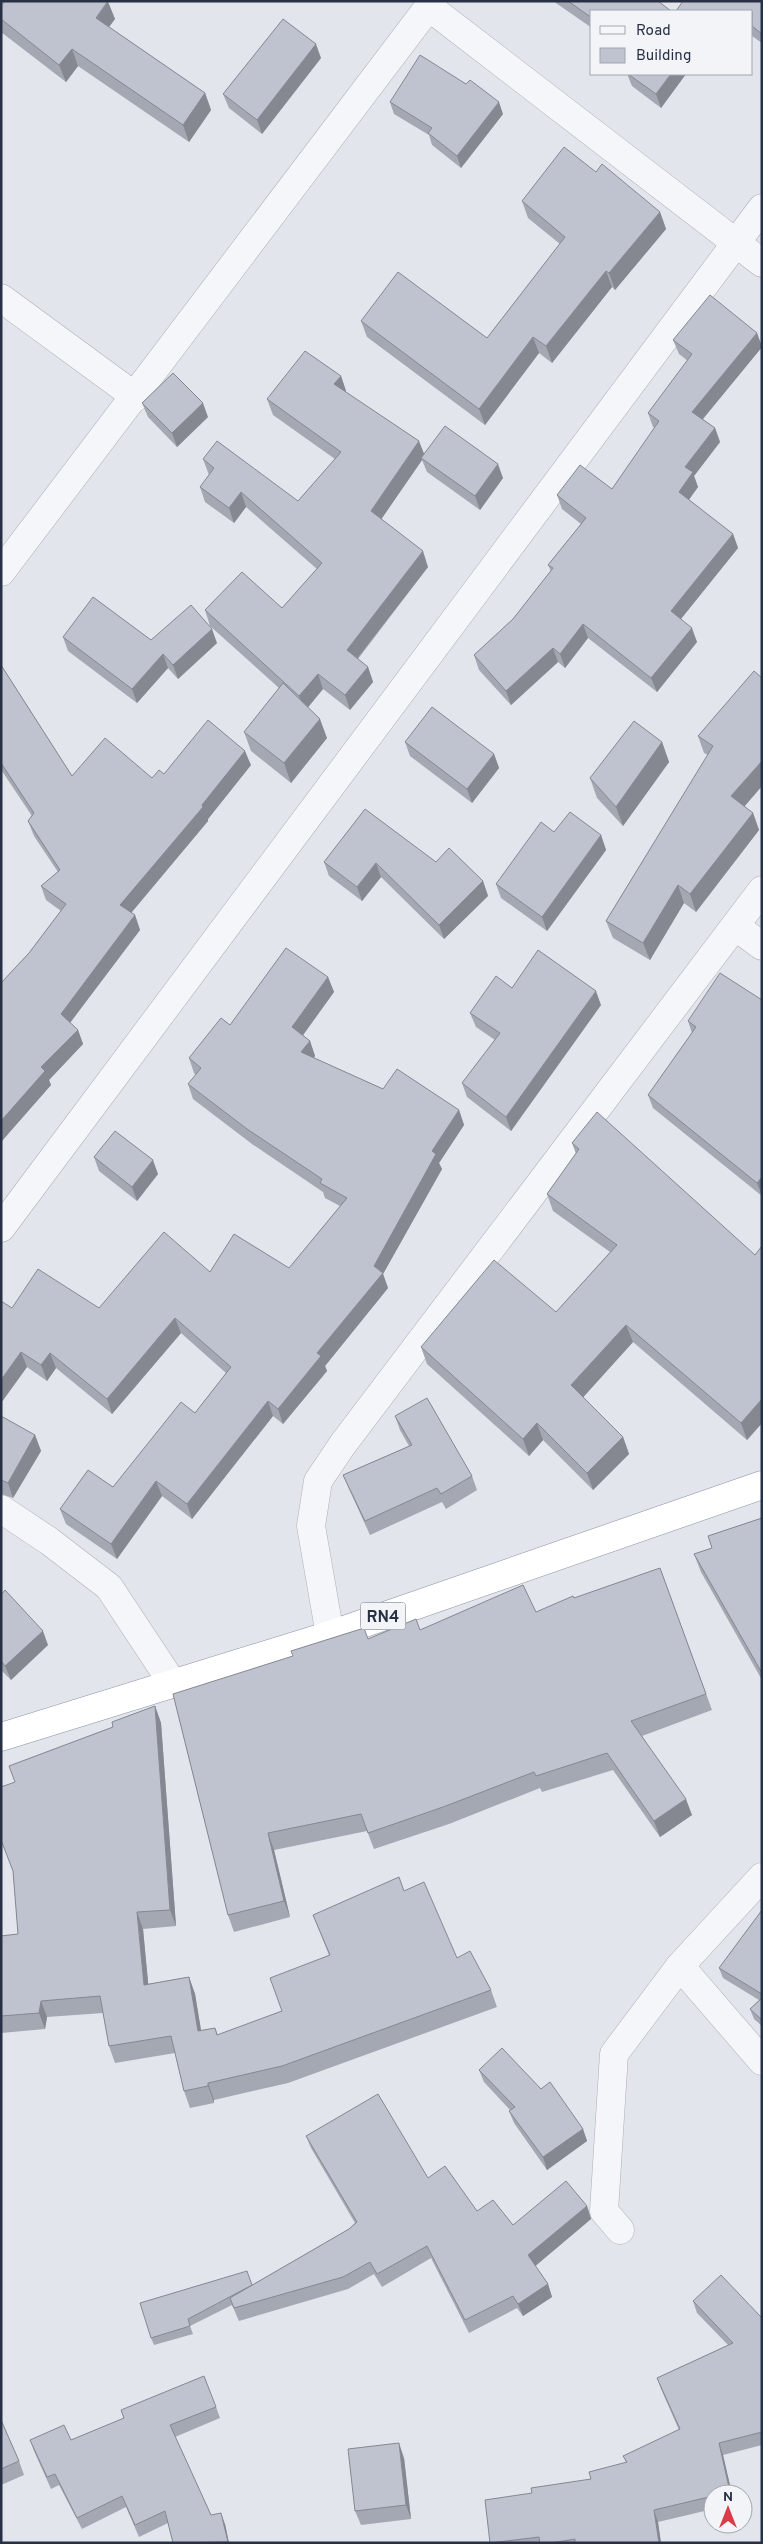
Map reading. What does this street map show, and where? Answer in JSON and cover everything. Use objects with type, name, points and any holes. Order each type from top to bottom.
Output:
[{"type":"highway","name":"RN4","points":[[1,1737],[330,1635],[762,1484]]},
{"type":"street","points":[[1,572],[136,397],[431,4],[734,243],[762,263]]},
{"type":"street","points":[[1,1228],[734,243],[762,208]]},
{"type":"street","points":[[1,298],[136,397]]},
{"type":"street","points":[[330,1635],[311,1526],[318,1481],[343,1444],[762,890]]},
{"type":"street","points":[[735,926],[762,946]]},
{"type":"street","points":[[1,1509],[49,1541],[109,1587],[173,1684]]},
{"type":"street","points":[[620,2230],[604,2211],[614,2054],[680,1966],[762,1877]]},
{"type":"street","points":[[680,1966],[762,2061]]},
{"type":"building","points":[[5,1],[108,1],[96,18],[205,93],[183,125],[72,49],[59,65],[1,19],[1,6]]},
{"type":"building","points":[[568,1],[658,1],[670,10],[590,10],[590,17]]},
{"type":"building","points":[[683,1],[762,1],[762,34],[753,27],[753,10],[677,10]]},
{"type":"building","points":[[283,19],[316,44],[257,120],[223,94]]},
{"type":"building","points":[[420,55],[466,84],[470,80],[499,102],[457,156],[428,133],[432,128],[390,102]]},
{"type":"building","points":[[629,75],[670,75],[656,94]]},
{"type":"building","points":[[564,147],[596,172],[602,164],[660,212],[609,273],[606,271],[546,346],[533,337],[479,409],[361,321],[398,272],[487,338],[565,237],[522,201]]},
{"type":"building","points":[[710,295],[757,333],[692,412],[715,428],[685,467],[693,472],[679,492],[733,534],[671,611],[692,628],[651,678],[583,624],[560,654],[553,648],[506,691],[474,655],[513,619],[553,568],[548,565],[586,518],[557,495],[580,465],[612,489],[659,421],[648,413],[692,354],[673,340]]},
{"type":"building","points":[[305,351],[341,376],[334,384],[419,441],[371,511],[423,551],[347,650],[368,667],[345,695],[318,674],[299,696],[205,610],[242,572],[282,608],[322,563],[241,492],[229,508],[200,487],[214,468],[203,459],[217,441],[298,501],[341,452],[267,399]]},
{"type":"building","points":[[173,373],[203,403],[172,433],[142,403]]},
{"type":"building","points":[[445,426],[498,464],[475,496],[421,458]]},
{"type":"building","points":[[93,597],[151,640],[191,605],[212,629],[173,665],[163,654],[132,689],[63,637]]},
{"type":"building","points":[[1,665],[72,776],[105,738],[152,778],[159,770],[164,774],[208,720],[245,751],[202,805],[203,807],[120,905],[135,915],[61,1014],[78,1030],[41,1067],[45,1071],[1,1121],[1,983],[29,953],[66,904],[41,886],[60,870],[28,821],[34,813],[1,763]]},
{"type":"building","points":[[754,671],[762,678],[762,761],[731,796],[753,813],[690,894],[678,885],[643,943],[606,921],[713,746],[698,736]]},
{"type":"building","points":[[283,683],[320,719],[284,763],[244,732]]},
{"type":"building","points":[[432,707],[494,754],[467,789],[405,742]]},
{"type":"building","points":[[634,721],[662,742],[616,807],[590,778]]},
{"type":"building","points":[[365,809],[436,862],[449,848],[483,881],[439,925],[376,863],[357,887],[324,862]]},
{"type":"building","points":[[570,812],[601,835],[542,917],[496,884],[541,822],[554,832]]},
{"type":"building","points":[[286,948],[328,977],[292,1027],[310,1041],[301,1052],[383,1089],[397,1069],[459,1110],[432,1151],[436,1154],[374,1266],[383,1273],[317,1353],[321,1356],[278,1409],[268,1401],[187,1504],[156,1481],[111,1544],[60,1509],[88,1470],[113,1487],[181,1402],[195,1413],[231,1367],[175,1318],[107,1399],[50,1353],[41,1365],[21,1352],[1,1380],[1,1301],[12,1308],[38,1269],[99,1308],[164,1232],[210,1272],[234,1234],[289,1268],[347,1198],[320,1183],[322,1179],[247,1129],[188,1084],[201,1068],[189,1058],[221,1018],[230,1025]]},
{"type":"building","points":[[538,950],[596,991],[506,1117],[462,1083],[500,1033],[470,1013],[496,976],[512,988]]},
{"type":"building","points":[[720,973],[762,1000],[762,1177],[757,1183],[648,1095],[696,1027],[688,1021]]},
{"type":"building","points":[[597,1112],[755,1255],[762,1246],[762,1399],[741,1423],[626,1325],[571,1385],[623,1437],[587,1473],[537,1423],[523,1439],[421,1347],[494,1260],[556,1312],[617,1245],[547,1194],[579,1149],[572,1143]]},
{"type":"building","points":[[115,1131],[153,1160],[132,1187],[94,1157]]},
{"type":"building","points":[[427,1398],[472,1476],[441,1494],[437,1488],[365,1521],[343,1475],[412,1445],[395,1416]]},
{"type":"building","points":[[1,1416],[35,1435],[8,1483],[1,1480]]},
{"type":"building","points":[[762,1518],[762,1673],[694,1554],[712,1548],[708,1536]]},
{"type":"building","points":[[660,1568],[706,1694],[631,1721],[686,1799],[654,1821],[607,1753],[536,1776],[534,1772],[368,1833],[361,1814],[268,1833],[284,1901],[228,1915],[173,1694],[293,1656],[291,1651],[364,1628],[368,1639],[416,1619],[420,1630],[523,1585],[536,1612],[573,1596],[574,1598]]},
{"type":"building","points":[[5,1590],[43,1631],[5,1666],[1,1661],[1,1595]]},
{"type":"building","points":[[155,1706],[170,1910],[137,1912],[144,1985],[189,1977],[198,2031],[215,2028],[217,2035],[282,2011],[270,1978],[330,1955],[313,1915],[399,1877],[404,1891],[424,1882],[457,1958],[470,1951],[491,1990],[282,2066],[208,2083],[208,2086],[184,2091],[171,2036],[109,2046],[100,1996],[41,2001],[39,2013],[1,2016],[1,1936],[18,1934],[13,1871],[1,1840],[1,1787],[15,1782],[9,1766],[113,1727],[112,1722]]},
{"type":"building","points":[[762,1910],[762,1994],[719,1968]]},
{"type":"building","points":[[762,1998],[762,2020],[750,2009]]},
{"type":"building","points":[[502,2048],[541,2089],[550,2082],[583,2129],[543,2157],[509,2111],[515,2107],[479,2070]]},
{"type":"building","points":[[378,2094],[428,2178],[445,2166],[477,2211],[493,2200],[513,2225],[566,2181],[587,2206],[528,2255],[548,2284],[518,2304],[513,2296],[465,2320],[427,2246],[377,2274],[370,2262],[343,2277],[234,2308],[230,2298],[349,2229],[357,2222],[306,2136]]},
{"type":"building","points":[[247,2271],[252,2285],[188,2319],[190,2326],[151,2338],[140,2303]]},
{"type":"building","points":[[721,2275],[762,2318],[762,2432],[719,2443],[728,2484],[703,2484],[703,2498],[654,2510],[659,2543],[575,2543],[575,2539],[540,2543],[539,2537],[490,2543],[485,2500],[532,2493],[531,2488],[591,2479],[589,2472],[627,2462],[623,2456],[680,2429],[657,2378],[733,2343],[693,2301]]},
{"type":"building","points":[[204,2376],[216,2407],[170,2425],[211,2515],[221,2513],[228,2542],[173,2543],[165,2511],[135,2525],[122,2496],[77,2518],[55,2474],[47,2477],[30,2440],[64,2425],[71,2440],[124,2418],[121,2410]]},
{"type":"building","points":[[1,2420],[19,2461],[1,2469]]},
{"type":"building","points":[[399,2443],[406,2505],[355,2511],[348,2449]]}]
